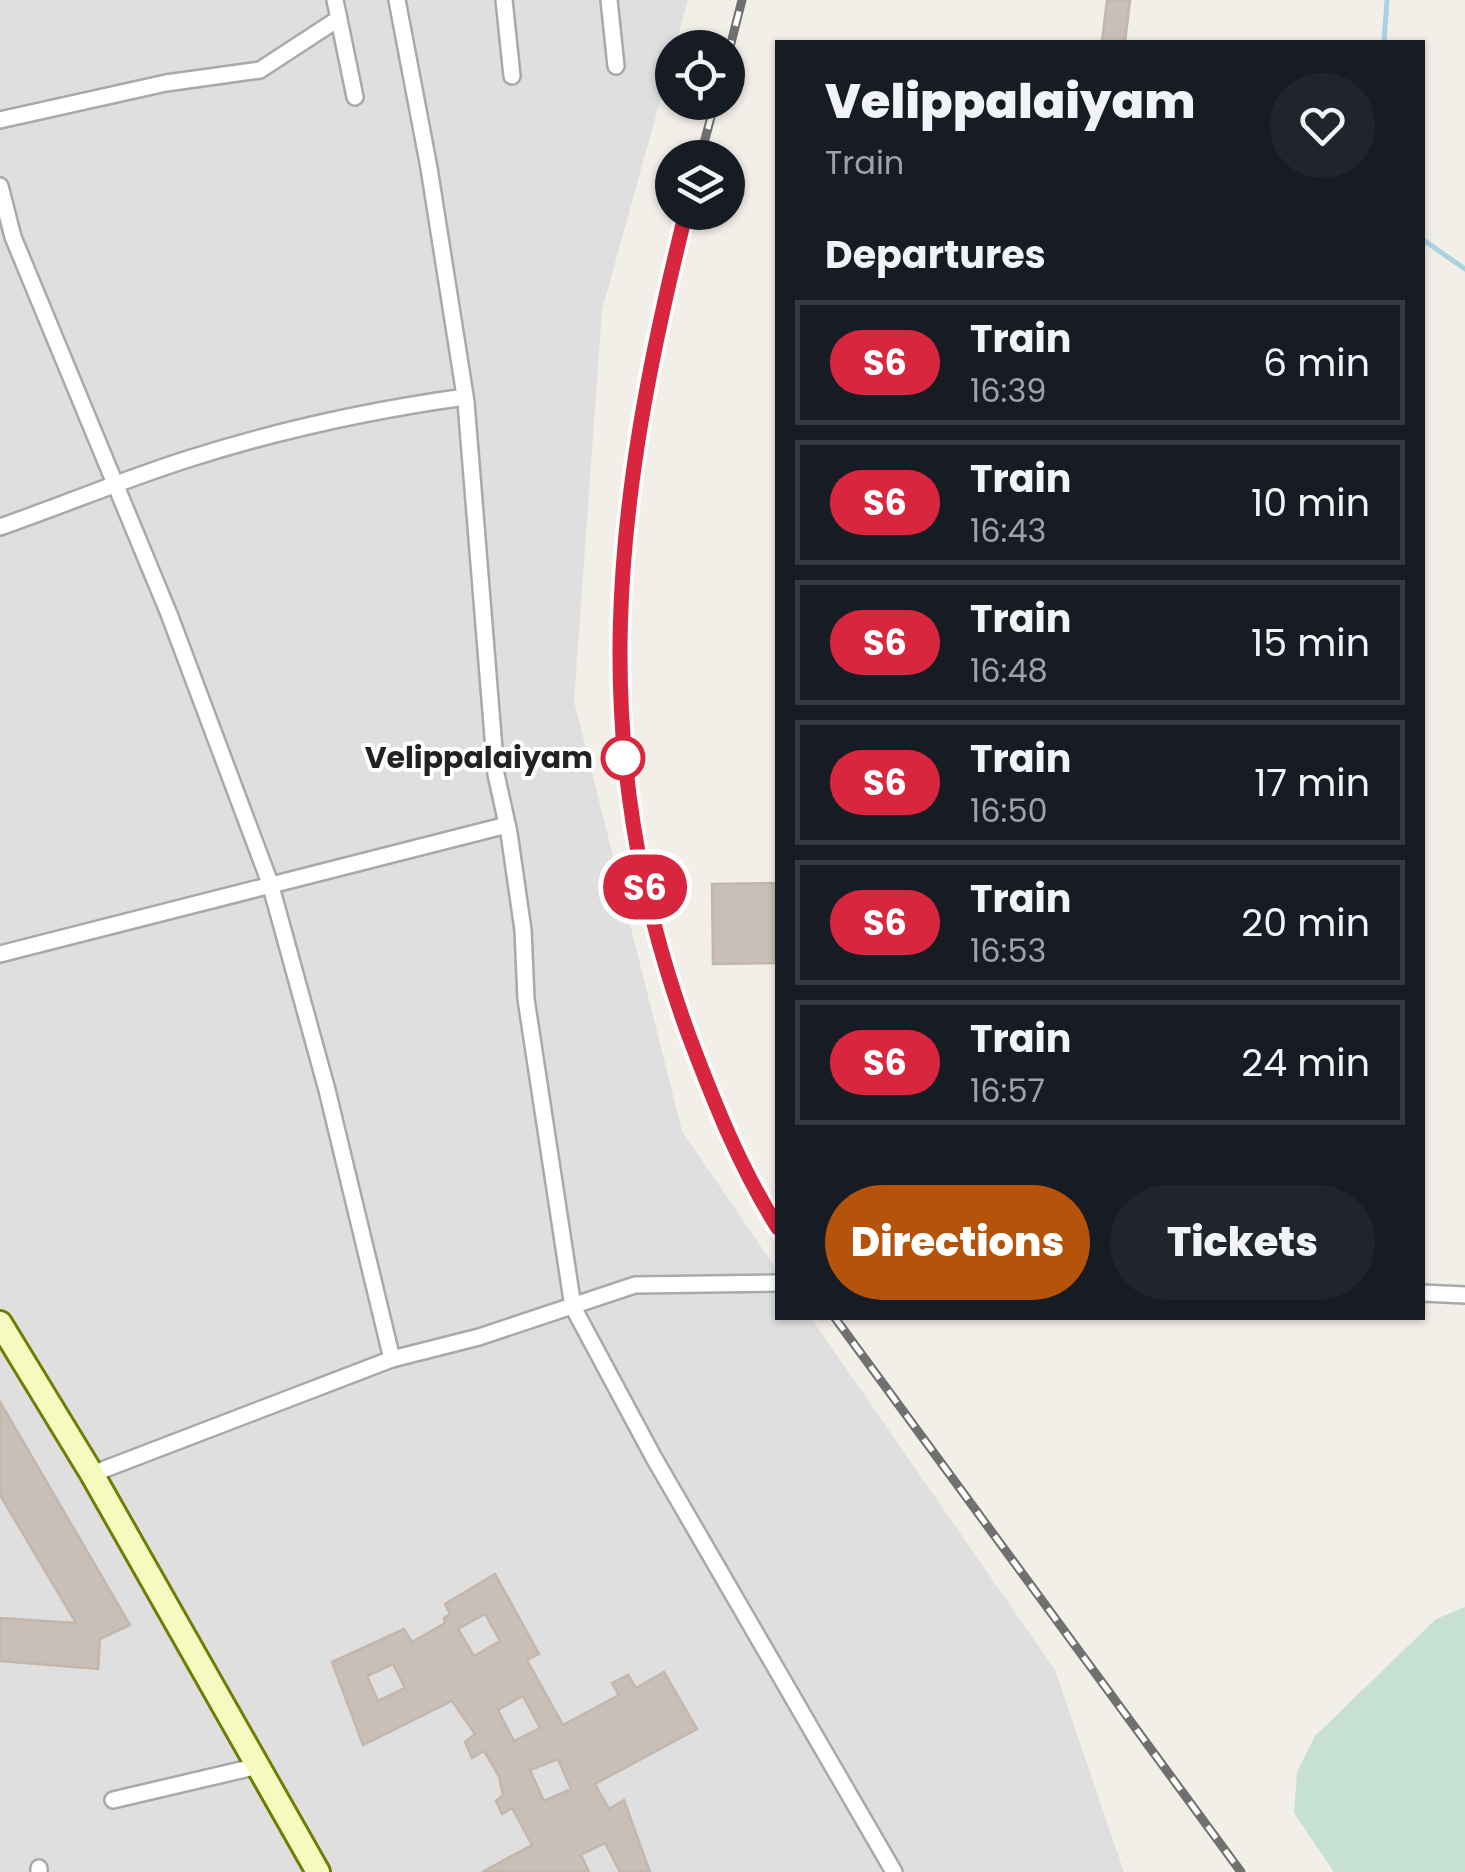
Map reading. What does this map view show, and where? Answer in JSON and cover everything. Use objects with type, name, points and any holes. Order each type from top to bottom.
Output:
[{"type":"main road","points":[[0,1322],[9,1359],[92,1474],[258,1766],[309,1869]]},
{"type":"street","points":[[335,0],[355,97]]},
{"type":"street","points":[[398,0],[465,396],[496,774],[508,825],[523,930],[526,999],[573,1307],[654,1458],[894,1872]]},
{"type":"street","points":[[504,0],[512,76]]},
{"type":"street","points":[[609,0],[616,66]]},
{"type":"street","points":[[0,120],[166,82],[260,70],[338,19]]},
{"type":"street","points":[[0,186],[13,237],[238,789],[270,883],[341,1144],[392,1358]]},
{"type":"street","points":[[0,527],[187,460],[306,426],[465,396]]},
{"type":"street","points":[[0,954],[508,825]]},
{"type":"street","points":[[92,1474],[392,1358],[573,1307],[635,1285],[775,1284]]},
{"type":"street","points":[[1425,1294],[1465,1295]]},
{"type":"street","points":[[114,1800],[258,1766]]},
{"type":"shaded area","points":[[0,0],[688,0],[680,30],[655,30],[655,119],[602,310],[574,701],[682,1131],[775,1267],[775,1320],[812,1320],[1055,1670],[1124,1872],[0,1872]]},
{"type":"green space","points":[[1465,1607],[1465,1872],[1334,1872],[1294,1813],[1297,1772],[1315,1736],[1436,1619]]},
{"type":"building","points":[[1107,0],[1130,0],[1125,40],[1102,40]]},
{"type":"building","points":[[775,883],[775,963],[713,964],[712,884]]},
{"type":"building","points":[[0,1402],[130,1625],[100,1639],[98,1669],[0,1661],[0,1618],[76,1623],[0,1495]]},
{"type":"building","points":[[495,1574],[539,1654],[527,1660],[563,1725],[619,1695],[612,1683],[628,1675],[636,1688],[664,1672],[697,1729],[595,1784],[609,1809],[624,1800],[650,1872],[620,1872],[605,1843],[581,1855],[589,1872],[482,1872],[532,1845],[512,1808],[502,1814],[496,1801],[503,1795],[499,1776],[484,1751],[472,1758],[465,1742],[475,1734],[452,1701],[363,1745],[332,1662],[404,1629],[412,1642],[445,1623],[444,1618],[450,1614],[445,1604]],"holes":[[[485,1614],[500,1641],[474,1656],[458,1629]],[[393,1664],[405,1688],[378,1701],[367,1676]],[[523,1696],[540,1728],[514,1741],[498,1710]],[[558,1759],[571,1789],[544,1801],[530,1770]]]},
{"type":"waterway","points":[[1384,40],[1387,0]]},
{"type":"waterway","points":[[1425,241],[1465,269]]},
{"type":"railway","points":[[734,30],[742,0]]},
{"type":"railway","points":[[705,140],[710,120]]},
{"type":"railway","points":[[682,230],[641,424],[627,525],[620,625],[622,725],[634,826],[655,929],[689,1036],[718,1110],[775,1223]]},
{"type":"railway","points":[[836,1320],[1241,1872]]},
{"type":"train","name":"S6","points":[[682,230],[642,403],[623,546],[618,646],[624,773],[640,868],[672,990],[716,1110],[775,1223]]},
{"type":"place","name":"Velippalaiyam","points":[[623,758]]}]
